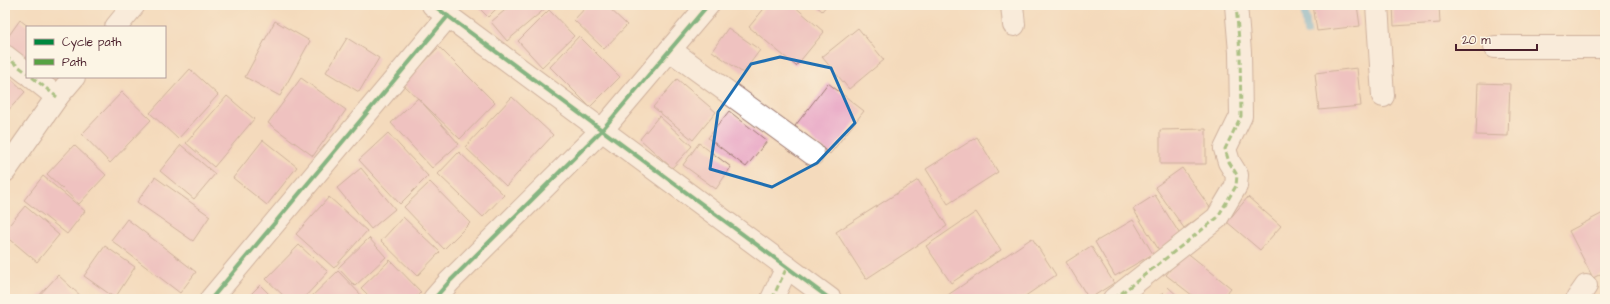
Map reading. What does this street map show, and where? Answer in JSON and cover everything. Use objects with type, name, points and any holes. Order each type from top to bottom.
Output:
[{"type":"street","points":[[117,26],[134,5]]},
{"type":"street","points":[[434,299],[455,276],[602,130],[708,5]]},
{"type":"street","points":[[1114,299],[1217,218],[1236,186],[1237,175],[1229,162],[1225,149],[1241,116],[1240,52],[1236,5]]},
{"type":"street","points":[[1377,5],[1383,96]]},
{"type":"street","points":[[211,299],[441,11],[787,267],[823,297]]},
{"type":"street","points":[[1495,47],[1605,47]]},
{"type":"street","points":[[670,50],[813,154]]},
{"type":"street","points":[[5,56],[26,72]]},
{"type":"street","points":[[33,78],[57,97]]},
{"type":"street","points":[[5,171],[57,97],[73,78]]},
{"type":"street","points":[[772,299],[787,267]]},
{"type":"highlighted area","points":[[780,57],[831,68],[855,123],[817,163],[772,187],[710,169],[718,112],[751,64]]},
{"type":"building","points":[[476,5],[500,5],[488,17]]},
{"type":"building","points":[[511,5],[545,5],[547,7],[507,41],[491,22]]},
{"type":"building","points":[[588,5],[606,5],[627,25],[604,49],[574,20]]},
{"type":"building","points":[[767,5],[793,5],[824,32],[796,66],[749,27]]},
{"type":"building","points":[[815,5],[827,5],[822,11]]},
{"type":"building","points":[[1313,5],[1357,5],[1360,26],[1317,31]]},
{"type":"building","points":[[1393,5],[1439,5],[1440,23],[1394,26]]},
{"type":"building","points":[[549,10],[574,36],[542,67],[518,41]]},
{"type":"building","points":[[20,20],[28,26],[26,26],[26,62],[5,47],[5,41]]},
{"type":"building","points":[[275,21],[310,41],[280,96],[245,77]]},
{"type":"building","points":[[728,28],[760,50],[743,73],[712,51]]},
{"type":"building","points":[[858,28],[884,60],[849,89],[822,57]]},
{"type":"building","points":[[579,36],[620,77],[590,107],[550,67]]},
{"type":"building","points":[[347,38],[379,58],[359,92],[326,72]]},
{"type":"building","points":[[439,47],[495,103],[460,139],[403,84]]},
{"type":"building","points":[[1357,68],[1361,106],[1319,110],[1315,73]]},
{"type":"building","points":[[190,69],[218,95],[178,139],[150,113]]},
{"type":"building","points":[[5,73],[25,92],[5,114]]},
{"type":"building","points":[[301,78],[346,110],[313,156],[268,123]]},
{"type":"building","points":[[677,79],[716,112],[693,140],[653,107]]},
{"type":"building","points":[[828,83],[864,111],[830,154],[795,126]]},
{"type":"building","points":[[1478,83],[1510,84],[1508,136],[1476,135]]},
{"type":"building","points":[[122,92],[151,120],[110,163],[82,134]]},
{"type":"building","points":[[227,96],[254,119],[214,167],[186,143]]},
{"type":"building","points":[[512,97],[553,135],[506,186],[465,147]]},
{"type":"building","points":[[418,98],[459,144],[432,168],[391,123]]},
{"type":"building","points":[[729,111],[767,141],[746,167],[708,138]]},
{"type":"building","points":[[659,116],[692,146],[672,168],[640,139]]},
{"type":"building","points":[[1206,129],[1206,164],[1160,164],[1160,130]]},
{"type":"building","points":[[388,133],[428,176],[400,204],[359,160]]},
{"type":"building","points":[[977,137],[998,172],[948,204],[926,169]]},
{"type":"building","points":[[263,140],[297,167],[267,205],[233,178]]},
{"type":"building","points":[[699,143],[731,167],[716,189],[683,165]]},
{"type":"building","points":[[74,145],[106,175],[79,204],[47,174]]},
{"type":"building","points":[[181,145],[215,174],[194,199],[160,171]]},
{"type":"building","points":[[459,152],[504,195],[483,217],[438,174]]},
{"type":"building","points":[[361,168],[395,209],[371,229],[337,188]]},
{"type":"building","points":[[1182,168],[1211,209],[1184,228],[1155,187]]},
{"type":"building","points":[[43,176],[85,211],[67,234],[24,200]]},
{"type":"building","points":[[155,177],[210,216],[193,241],[137,202]]},
{"type":"building","points":[[918,180],[947,226],[866,279],[836,232]]},
{"type":"building","points":[[430,182],[470,223],[444,249],[404,207]]},
{"type":"building","points":[[1155,195],[1181,236],[1159,250],[1133,209]]},
{"type":"building","points":[[329,197],[367,231],[334,268],[296,234]]},
{"type":"building","points":[[1248,197],[1281,226],[1260,250],[1227,222]]},
{"type":"building","points":[[25,206],[59,235],[37,262],[5,235],[5,230]]},
{"type":"building","points":[[976,212],[1001,250],[951,283],[926,246]]},
{"type":"building","points":[[1605,212],[1605,272],[1593,278],[1569,231]]},
{"type":"building","points":[[403,217],[440,252],[417,276],[381,241]]},
{"type":"building","points":[[127,219],[196,272],[180,293],[111,240]]},
{"type":"building","points":[[1133,220],[1153,254],[1115,276],[1095,242]]},
{"type":"building","points":[[369,238],[386,257],[355,286],[338,268]]},
{"type":"building","points":[[1032,238],[1056,275],[1021,299],[942,299]]},
{"type":"building","points":[[299,245],[328,272],[303,299],[287,299],[266,279]]},
{"type":"building","points":[[105,246],[135,267],[115,298],[84,276]]},
{"type":"building","points":[[1091,246],[1114,283],[1089,299],[1066,262]]},
{"type":"building","points":[[1185,251],[1231,288],[1222,299],[1197,299],[1166,275]]},
{"type":"building","points":[[390,260],[421,292],[414,299],[372,299],[361,288]]},
{"type":"building","points":[[338,271],[365,299],[309,299]]},
{"type":"building","points":[[58,275],[84,299],[36,299]]},
{"type":"building","points":[[260,285],[274,299],[246,299]]},
{"type":"building","points":[[1168,287],[1181,299],[1156,299]]},
{"type":"building","points":[[1605,295],[1605,299],[1595,299]]},
{"type":"waterway","points":[[1304,5],[1307,32]]},
{"type":"marked path","points":[[1114,299],[1217,218],[1236,186],[1237,175],[1229,162],[1225,149],[1241,116],[1240,52],[1236,5]]},
{"type":"marked path","points":[[5,56],[26,72]]},
{"type":"marked path","points":[[33,78],[57,97]]},
{"type":"marked path","points":[[772,299],[787,267]]},
{"type":"cycle path","points":[[433,5],[830,299]]},
{"type":"cycle path","points":[[434,299],[449,282],[602,130],[708,5]]},
{"type":"cycle path","points":[[211,299],[448,16]]}]
